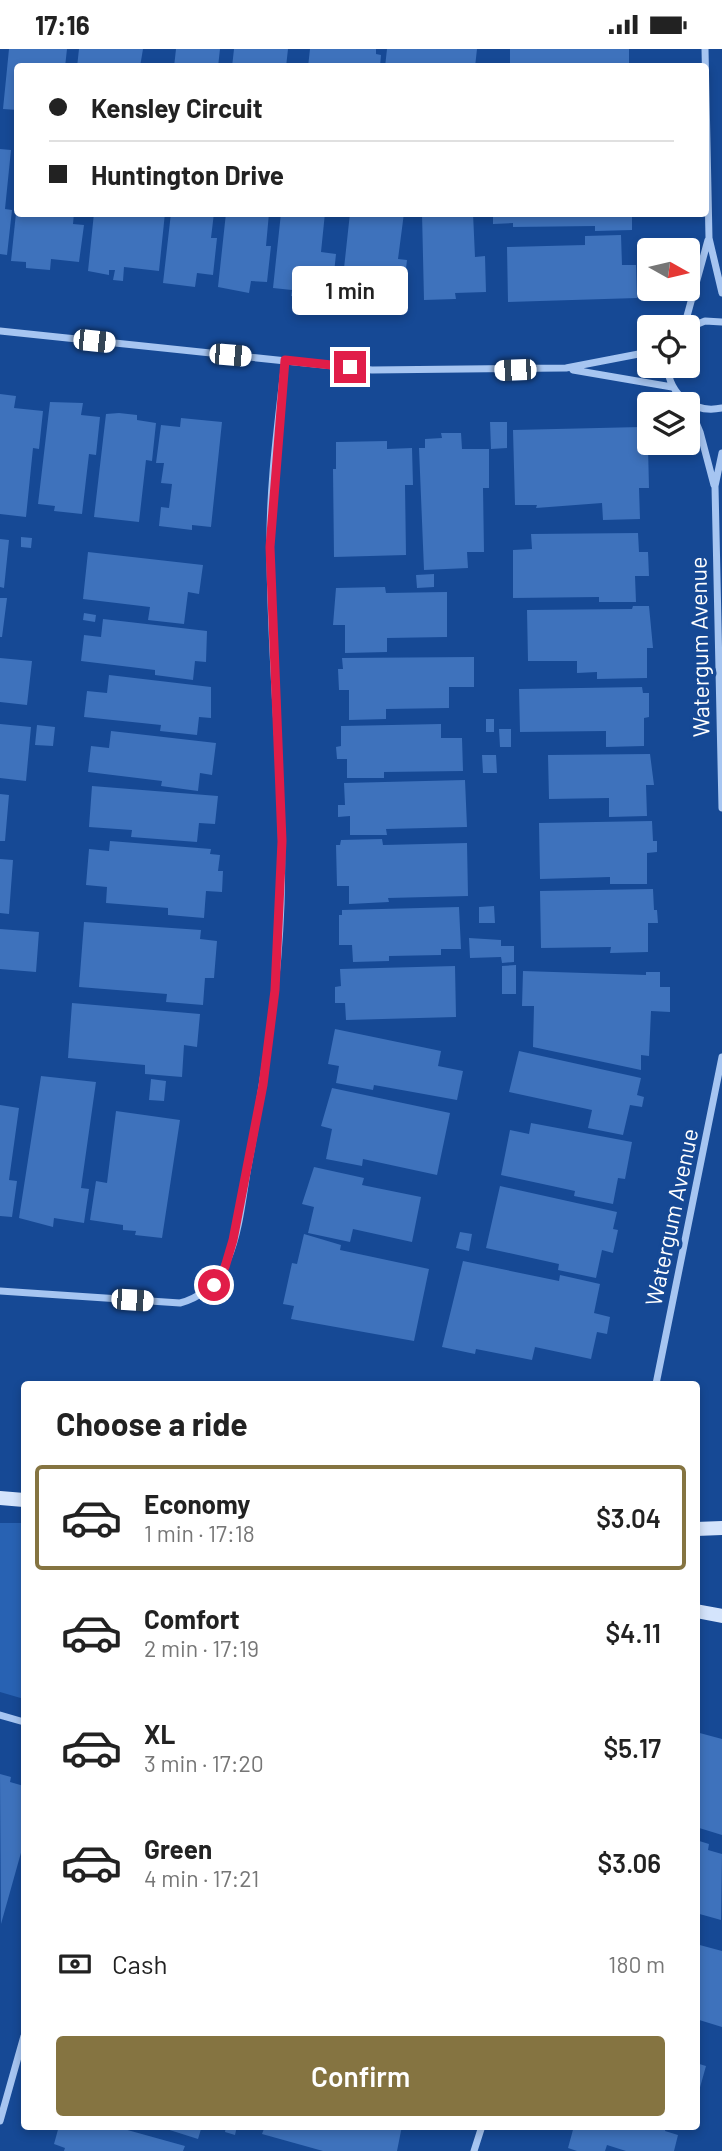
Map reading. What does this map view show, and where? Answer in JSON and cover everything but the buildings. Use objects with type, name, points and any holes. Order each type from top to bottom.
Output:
[{"type":"main road","points":[[0,1498],[21,1500]]},
{"type":"main road","points":[[700,1529],[722,1528]]},
{"type":"main road","points":[[700,1612],[722,1616]]},
{"type":"street","points":[[709,217],[709,238],[722,293]]},
{"type":"street","points":[[689,315],[709,238]]},
{"type":"street","points":[[700,323],[722,322]]},
{"type":"street","points":[[0,331],[372,370],[566,369],[672,387]]},
{"type":"street","points":[[566,369],[637,354]]},
{"type":"street","points":[[0,1291],[180,1303],[198,1299],[214,1285],[231,1249],[263,1085],[275,990],[281,905],[270,547],[285,360]]},
{"type":"street","points":[[670,378],[672,387],[677,392]]},
{"type":"street","points":[[700,408],[722,408]]},
{"type":"street","name":"Watergum Avenue","points":[[700,432],[715,486]]},
{"type":"street","name":"Watergum Avenue","points":[[722,453],[715,486],[722,808]]},
{"type":"street","name":"Watergum Avenue","points":[[657,1381],[722,1058]]},
{"type":"street","points":[[0,1715],[21,1721]]},
{"type":"street","points":[[0,2121],[21,2047]]},
{"type":"street","points":[[474,2151],[481,2130]]},
{"type":"shaded area","points":[[0,1523],[21,1523],[21,1698],[0,1692]]},
{"type":"route","points":[[214,1285],[225,1267],[233,1240],[263,1085],[275,990],[282,841],[270,547],[285,360],[350,367]]}]
